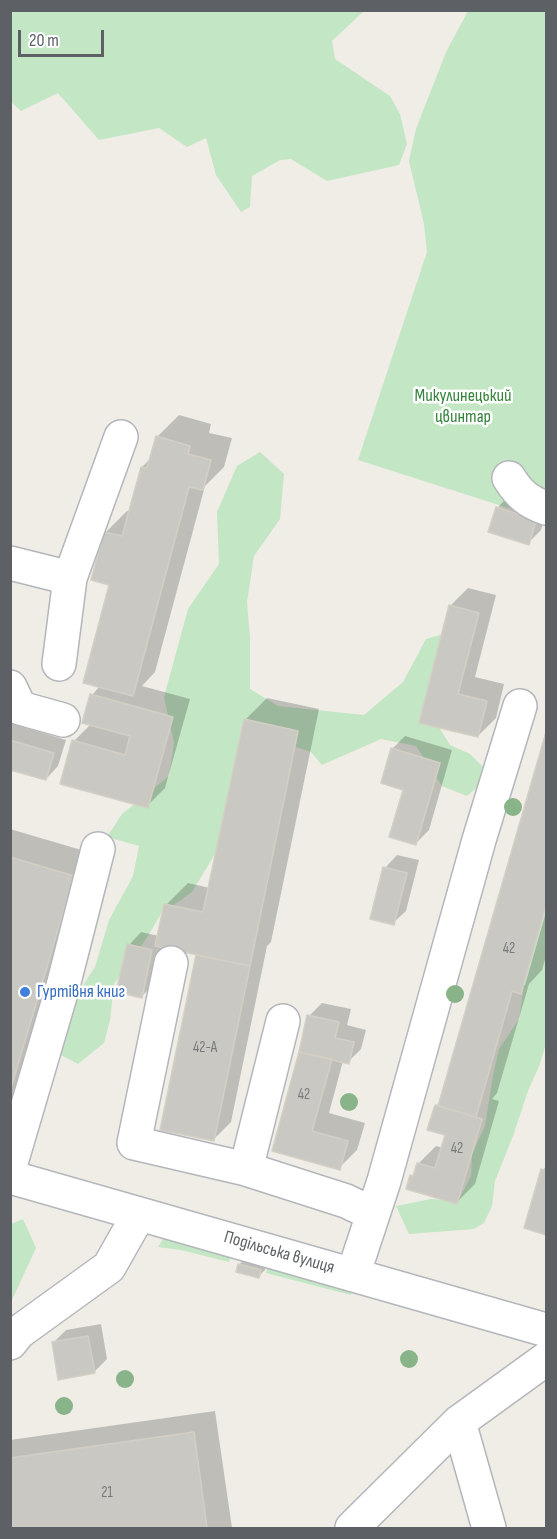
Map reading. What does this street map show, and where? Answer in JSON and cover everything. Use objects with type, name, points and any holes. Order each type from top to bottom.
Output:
[{"type":"street","points":[[59,663],[70,578],[121,437]]},
{"type":"street","points":[[509,478],[518,492],[546,508]]},
{"type":"street","points":[[10,563],[70,578]]},
{"type":"street","points":[[10,687],[20,708],[63,720]]},
{"type":"street","points":[[353,1275],[384,1180],[479,840],[520,706]]},
{"type":"street","points":[[10,1166],[63,986],[98,849]]},
{"type":"street","points":[[171,963],[134,1143],[246,1169],[346,1201],[373,1214]]},
{"type":"street","points":[[246,1169],[283,1021]]},
{"type":"street","name":"Подільська вулиця","points":[[10,1177],[546,1330]]},
{"type":"street","points":[[10,1343],[19,1332],[109,1267],[139,1214]]},
{"type":"street","points":[[352,1528],[459,1422],[546,1359]]},
{"type":"street","points":[[459,1422],[489,1528]]},
{"type":"green space","points":[[15,11],[364,11],[332,41],[335,59],[390,96],[400,114],[407,144],[399,165],[327,181],[291,159],[280,160],[252,176],[250,207],[241,212],[216,175],[206,138],[187,147],[159,128],[99,140],[58,93],[21,111],[11,102],[11,13]]},
{"type":"green space","name":"Микулинецький цвинтар","points":[[468,11],[546,11],[546,520],[358,460],[427,252],[424,224],[409,161],[416,129],[446,52]]},
{"type":"green space","points":[[260,452],[284,474],[280,519],[254,556],[247,602],[250,689],[278,706],[364,715],[403,682],[426,639],[447,633],[432,716],[450,745],[470,754],[491,775],[467,796],[442,786],[416,746],[381,739],[322,765],[311,752],[278,741],[192,892],[161,914],[114,984],[110,1020],[104,1043],[78,1064],[55,1052],[68,1008],[95,967],[109,920],[133,876],[139,846],[107,837],[122,814],[169,776],[174,743],[164,697],[188,609],[219,564],[217,512],[237,466]]},
{"type":"green space","points":[[546,883],[546,1043],[495,1181],[492,1206],[484,1223],[474,1229],[409,1234],[396,1206],[431,1199],[458,1201],[471,1176],[472,1154],[485,1126],[499,1049],[519,1019],[527,963],[544,916]]},
{"type":"green space","points":[[23,1219],[36,1248],[11,1302],[11,1224]]},
{"type":"green space","points":[[171,1237],[232,1251],[229,1262],[181,1250],[158,1247],[163,1239]]},
{"type":"green space","points":[[269,1261],[354,1286],[351,1295],[266,1273]]},
{"type":"building","points":[[156,436],[190,446],[188,454],[211,460],[203,490],[189,487],[133,696],[83,683],[109,585],[91,580],[104,532],[122,536],[141,467],[147,468]]},
{"type":"building","points":[[496,507],[536,520],[529,545],[488,532]]},
{"type":"building","points":[[449,605],[479,613],[458,694],[487,701],[478,737],[419,723]]},
{"type":"building","points":[[90,694],[173,717],[148,808],[60,784],[72,740],[125,755],[130,736],[82,723]]},
{"type":"building","points":[[244,719],[298,731],[250,966],[155,946],[164,904],[203,912]]},
{"type":"building","points":[[546,732],[546,906],[521,994],[512,991],[476,1117],[438,1106]]},
{"type":"building","points":[[10,740],[54,753],[46,780],[10,770]]},
{"type":"building","points":[[391,748],[440,763],[416,845],[389,837],[403,790],[381,783]]},
{"type":"building","points":[[10,857],[74,876],[10,1091]]},
{"type":"building","points":[[383,867],[407,873],[394,925],[370,919]]},
{"type":"building","points":[[127,944],[152,950],[142,998],[116,992]]},
{"type":"building","points":[[196,955],[250,966],[214,1141],[160,1130]]},
{"type":"building","points":[[307,1015],[339,1022],[335,1038],[354,1042],[349,1064],[299,1052]]},
{"type":"building","points":[[299,1052],[332,1059],[312,1131],[348,1141],[340,1170],[272,1151]]},
{"type":"building","points":[[435,1105],[482,1119],[457,1204],[406,1189],[417,1163],[435,1168],[445,1135],[427,1130]]},
{"type":"building","points":[[541,1169],[546,1171],[546,1235],[524,1228]]},
{"type":"building","points":[[238,1264],[261,1270],[259,1278],[236,1272]]},
{"type":"building","points":[[88,1336],[95,1373],[58,1380],[52,1342]]},
{"type":"building","points":[[194,1432],[207,1528],[10,1528],[10,1458]]},
{"type":"place","name":"Гуртівня книг","points":[[25,992]]}]
